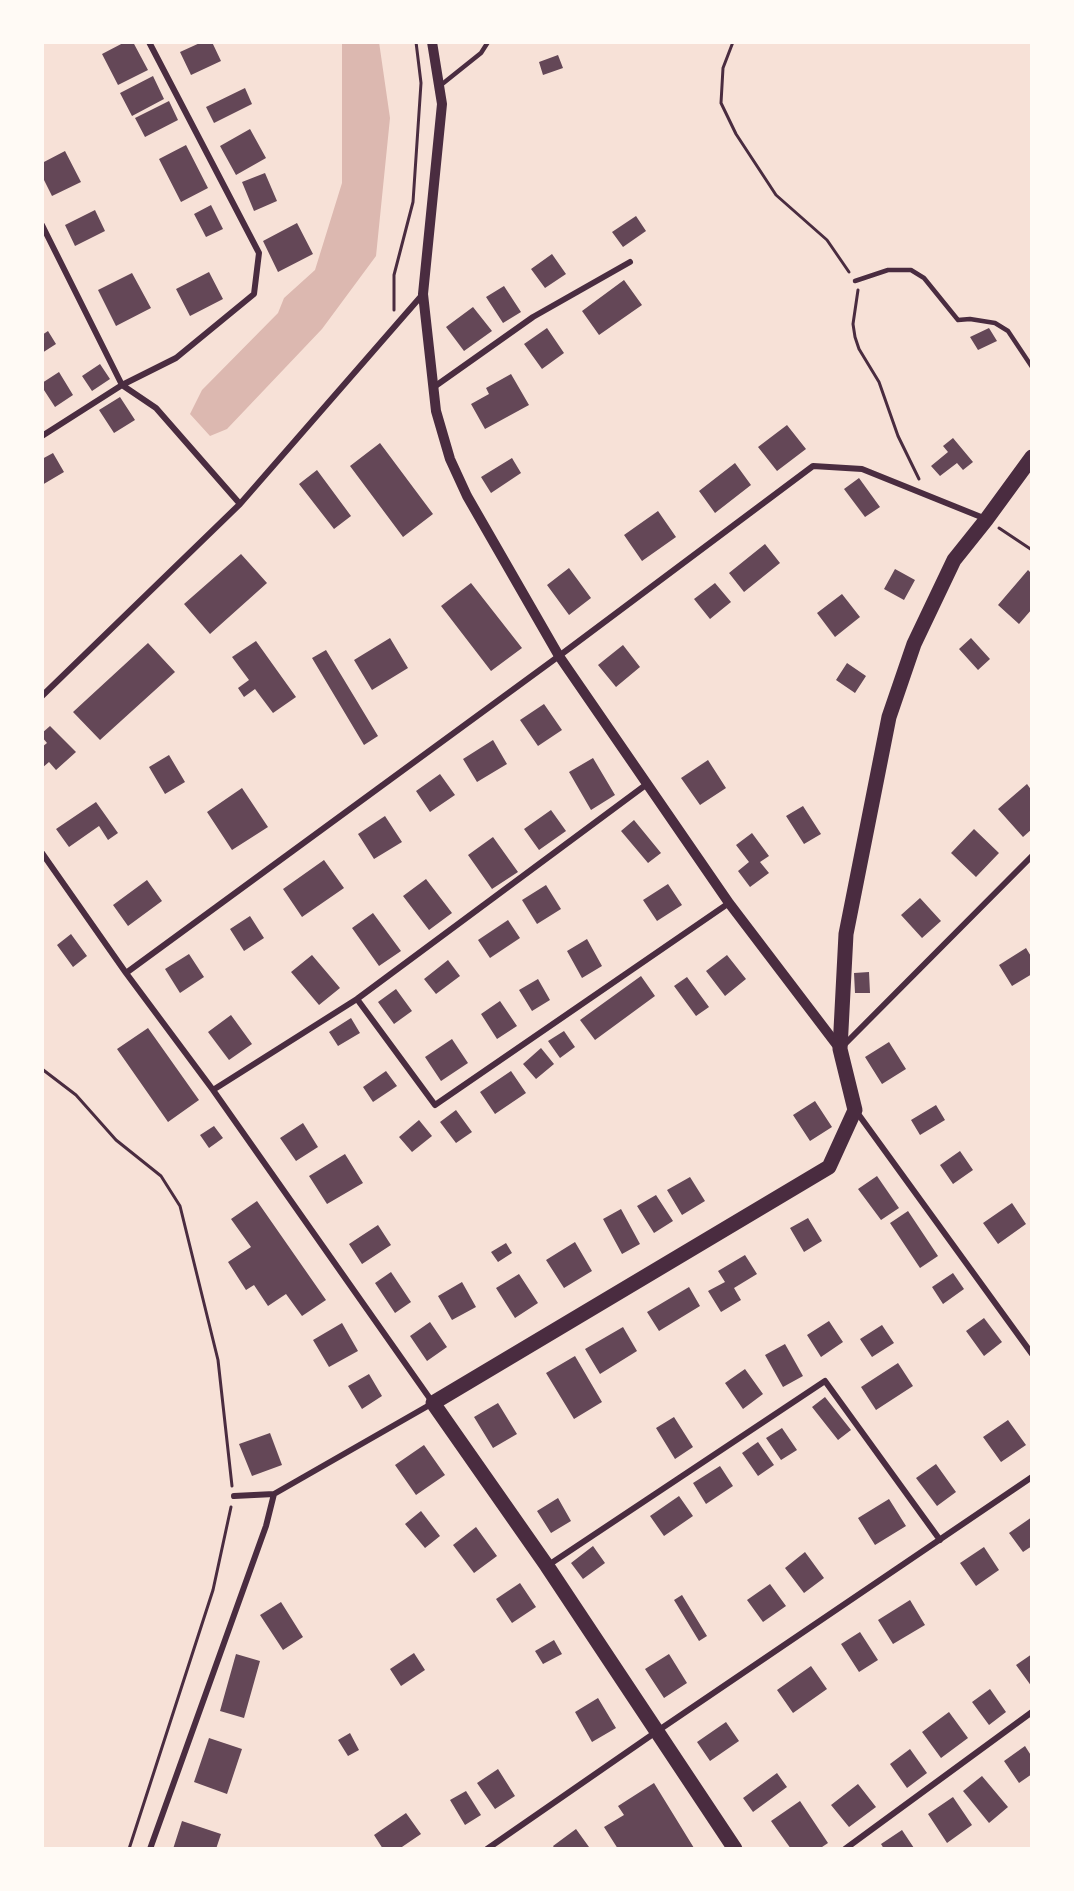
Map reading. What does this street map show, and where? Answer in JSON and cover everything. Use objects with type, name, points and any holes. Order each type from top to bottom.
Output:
[{"type":"main road","points":[[735,1849],[547,1566],[433,1403],[829,1167],[855,1110],[840,1049],[846,934],[889,717],[914,644],[954,560],[1032,457]]},
{"type":"street","points":[[42,436],[122,385],[177,358],[254,294],[259,253],[149,42]]},
{"type":"street","points":[[432,42],[442,104],[423,294],[436,411],[450,459],[463,487],[559,656],[729,903],[840,1049],[1032,856]]},
{"type":"street","points":[[42,225],[122,385],[156,408],[240,504]]},
{"type":"street","points":[[434,387],[533,317],[630,262]]},
{"type":"street","points":[[42,696],[240,504],[423,294]]},
{"type":"street","points":[[126,973],[559,656],[813,466],[862,469],[986,520]]},
{"type":"street","points":[[213,1090],[357,999],[647,784]]},
{"type":"street","points":[[42,853],[126,973],[213,1090],[433,1403],[274,1494],[234,1496]]},
{"type":"street","points":[[357,999],[435,1105],[729,903]]},
{"type":"street","points":[[855,1110],[1032,1354]]},
{"type":"street","points":[[547,1566],[825,1381],[940,1540]]},
{"type":"street","points":[[487,1849],[1032,1477]]},
{"type":"street","points":[[150,1849],[266,1526],[274,1494]]},
{"type":"street","points":[[845,1849],[1032,1712]]},
{"type":"lane","points":[[439,87],[481,53],[488,42]]},
{"type":"lane","points":[[855,281],[888,270],[911,270],[924,278],[958,321],[995,323],[1008,332],[1032,367]]},
{"type":"path","points":[[394,327],[394,275],[413,202],[421,83],[416,42]]},
{"type":"path","points":[[733,42],[723,68],[721,103],[736,134],[776,195],[827,240],[859,286],[853,324],[855,337],[859,349],[879,382],[898,436],[928,496]]},
{"type":"path","points":[[986,520],[1032,550]]},
{"type":"path","points":[[42,1070],[76,1095],[116,1140],[161,1176],[180,1206],[219,1360],[234,1496],[213,1590],[129,1849]]},
{"type":"shaded area","points":[[342,42],[379,42],[390,118],[376,256],[322,329],[227,429],[210,436],[190,414],[202,390],[278,313],[284,298],[315,270],[342,183]]},
{"type":"building","points":[[125,42],[133,42],[148,70],[118,85],[102,54]]},
{"type":"building","points":[[202,42],[212,42],[221,61],[191,75],[180,52]]},
{"type":"building","points":[[558,55],[563,68],[543,75],[539,62]]},
{"type":"building","points":[[153,76],[164,99],[132,116],[120,93]]},
{"type":"building","points":[[245,88],[252,104],[214,123],[206,107]]},
{"type":"building","points":[[169,101],[178,120],[145,137],[135,118]]},
{"type":"building","points":[[250,129],[266,158],[236,175],[220,146]]},
{"type":"building","points":[[186,145],[208,188],[181,202],[159,159]]},
{"type":"building","points":[[65,151],[81,182],[52,196],[42,176],[42,163]]},
{"type":"building","points":[[265,173],[277,201],[254,211],[242,182]]},
{"type":"building","points":[[211,205],[223,229],[206,237],[194,214]]},
{"type":"building","points":[[95,210],[105,231],[75,246],[65,225]]},
{"type":"building","points":[[636,216],[646,231],[623,247],[612,232]]},
{"type":"building","points":[[297,223],[313,254],[278,272],[263,241]]},
{"type":"building","points":[[552,254],[566,274],[545,288],[531,269]]},
{"type":"building","points":[[209,272],[223,299],[190,316],[176,289]]},
{"type":"building","points":[[132,273],[151,308],[116,326],[98,290]]},
{"type":"building","points":[[624,280],[642,305],[599,335],[582,311]]},
{"type":"building","points":[[504,286],[521,312],[503,323],[486,297]]},
{"type":"building","points":[[473,307],[492,331],[464,351],[446,327]]},
{"type":"building","points":[[547,328],[564,353],[542,369],[524,344]]},
{"type":"building","points":[[989,328],[997,341],[978,350],[970,337]]},
{"type":"building","points":[[48,331],[56,344],[42,353],[42,335]]},
{"type":"building","points":[[100,364],[110,379],[92,391],[82,376]]},
{"type":"building","points":[[59,372],[73,395],[55,407],[42,387],[42,383]]},
{"type":"building","points":[[511,374],[529,405],[485,429],[471,404],[489,394],[486,388]]},
{"type":"building","points":[[120,397],[135,420],[114,433],[99,410]]},
{"type":"building","points":[[787,425],[806,449],[777,471],[758,447]]},
{"type":"building","points":[[953,438],[973,462],[963,470],[957,463],[940,476],[931,466],[948,452],[943,446]]},
{"type":"building","points":[[380,443],[433,514],[403,537],[350,466]]},
{"type":"building","points":[[53,453],[64,472],[42,485],[42,459]]},
{"type":"building","points":[[512,458],[521,473],[491,493],[481,477]]},
{"type":"building","points":[[735,463],[751,485],[715,513],[699,491]]},
{"type":"building","points":[[317,470],[351,516],[334,529],[299,484]]},
{"type":"building","points":[[859,478],[880,507],[865,517],[844,489]]},
{"type":"building","points":[[658,511],[676,537],[642,561],[624,535]]},
{"type":"building","points":[[765,544],[780,563],[744,592],[729,573]]},
{"type":"building","points":[[241,554],[267,583],[210,634],[184,604]]},
{"type":"building","points":[[569,568],[591,598],[569,615],[547,585]]},
{"type":"building","points":[[895,569],[915,580],[904,600],[884,589]]},
{"type":"building","points":[[1028,570],[1032,574],[1032,609],[1019,624],[998,605]]},
{"type":"building","points":[[471,583],[522,648],[491,671],[441,606]]},
{"type":"building","points":[[715,583],[731,602],[710,619],[694,599]]},
{"type":"building","points":[[842,594],[860,617],[835,637],[817,613]]},
{"type":"building","points":[[390,638],[408,668],[372,690],[354,660]]},
{"type":"building","points":[[971,638],[990,659],[978,670],[959,649]]},
{"type":"building","points":[[256,641],[296,697],[273,713],[255,689],[244,697],[238,688],[249,680],[232,657]]},
{"type":"building","points":[[148,643],[175,672],[100,740],[73,712]]},
{"type":"building","points":[[623,645],[640,667],[616,687],[598,665]]},
{"type":"building","points":[[326,650],[378,736],[364,745],[312,658]]},
{"type":"building","points":[[847,663],[866,676],[855,693],[836,680]]},
{"type":"building","points":[[544,704],[562,730],[538,746],[520,720]]},
{"type":"building","points":[[50,726],[76,752],[56,770],[49,762],[42,768],[42,747],[47,743],[42,733]]},
{"type":"building","points":[[493,740],[507,764],[477,782],[463,759]]},
{"type":"building","points":[[169,755],[185,782],[165,794],[149,767]]},
{"type":"building","points":[[593,758],[615,795],[591,810],[569,772]]},
{"type":"building","points":[[708,760],[726,788],[700,805],[681,778]]},
{"type":"building","points":[[440,774],[455,795],[430,812],[416,791]]},
{"type":"building","points":[[1027,784],[1032,791],[1032,829],[1023,837],[998,809]]},
{"type":"building","points":[[242,788],[268,827],[232,850],[207,812]]},
{"type":"building","points":[[96,802],[118,833],[108,840],[99,826],[69,847],[56,829]]},
{"type":"building","points":[[803,806],[821,834],[804,844],[786,816]]},
{"type":"building","points":[[551,810],[566,831],[539,850],[524,829]]},
{"type":"building","points":[[385,816],[402,842],[374,859],[358,834]]},
{"type":"building","points":[[634,820],[661,853],[648,863],[621,831]]},
{"type":"building","points":[[974,829],[999,853],[976,877],[951,853]]},
{"type":"building","points":[[752,833],[769,856],[760,862],[769,873],[750,887],[738,871],[749,862],[736,845]]},
{"type":"building","points":[[493,837],[518,872],[492,889],[468,855]]},
{"type":"building","points":[[324,860],[344,888],[302,917],[283,889]]},
{"type":"building","points":[[426,879],[452,913],[429,930],[403,896]]},
{"type":"building","points":[[147,880],[162,901],[128,926],[113,905]]},
{"type":"building","points":[[668,884],[682,905],[657,921],[643,900]]},
{"type":"building","points":[[546,885],[561,909],[537,924],[522,900]]},
{"type":"building","points":[[920,898],[941,921],[922,938],[901,915]]},
{"type":"building","points":[[373,913],[401,951],[379,966],[352,928]]},
{"type":"building","points":[[250,916],[264,938],[244,951],[230,929]]},
{"type":"building","points":[[508,920],[520,938],[490,958],[478,940]]},
{"type":"building","points":[[71,934],[87,956],[73,967],[57,945]]},
{"type":"building","points":[[587,939],[602,966],[582,978],[567,951]]},
{"type":"building","points":[[1026,948],[1032,958],[1032,974],[1012,986],[999,965]]},
{"type":"building","points":[[189,954],[204,977],[180,993],[165,969]]},
{"type":"building","points":[[312,955],[340,988],[319,1005],[291,972]]},
{"type":"building","points":[[727,955],[746,979],[725,996],[706,971]]},
{"type":"building","points":[[448,960],[460,976],[436,994],[424,979]]},
{"type":"building","points":[[869,972],[870,993],[855,993],[854,973]]},
{"type":"building","points":[[641,976],[655,996],[595,1040],[580,1020]]},
{"type":"building","points":[[687,977],[709,1007],[696,1016],[674,986]]},
{"type":"building","points":[[538,979],[550,1000],[532,1011],[519,990]]},
{"type":"building","points":[[396,989],[412,1011],[394,1024],[378,1002]]},
{"type":"building","points":[[500,1001],[517,1026],[497,1039],[481,1014]]},
{"type":"building","points":[[231,1015],[252,1044],[229,1060],[208,1032]]},
{"type":"building","points":[[351,1018],[360,1033],[338,1046],[329,1032]]},
{"type":"building","points":[[148,1028],[199,1100],[168,1122],[117,1049]]},
{"type":"building","points":[[564,1031],[575,1047],[560,1058],[548,1041]]},
{"type":"building","points":[[452,1039],[468,1063],[441,1081],[425,1057]]},
{"type":"building","points":[[889,1042],[906,1069],[882,1084],[865,1057]]},
{"type":"building","points":[[541,1048],[554,1064],[536,1079],[523,1064]]},
{"type":"building","points":[[386,1071],[397,1086],[373,1102],[363,1087]]},
{"type":"building","points":[[511,1071],[526,1093],[495,1114],[480,1092]]},
{"type":"building","points":[[815,1101],[832,1127],[810,1141],[793,1115]]},
{"type":"building","points":[[936,1105],[945,1120],[920,1135],[911,1120]]},
{"type":"building","points":[[456,1110],[472,1132],[456,1143],[440,1122]]},
{"type":"building","points":[[419,1120],[432,1136],[412,1152],[399,1137]]},
{"type":"building","points":[[303,1123],[318,1147],[296,1161],[280,1138]]},
{"type":"building","points":[[214,1126],[223,1138],[209,1148],[200,1135]]},
{"type":"building","points":[[960,1151],[973,1170],[953,1184],[940,1165]]},
{"type":"building","points":[[345,1154],[363,1183],[327,1204],[309,1176]]},
{"type":"building","points":[[877,1176],[899,1208],[881,1220],[858,1189]]},
{"type":"building","points":[[690,1177],[705,1201],[682,1215],[667,1190]]},
{"type":"building","points":[[656,1195],[673,1221],[654,1233],[637,1206]]},
{"type":"building","points":[[257,1201],[326,1300],[302,1316],[286,1294],[268,1306],[254,1285],[246,1290],[228,1262],[251,1247],[231,1219]]},
{"type":"building","points":[[1012,1203],[1026,1224],[998,1244],[983,1223]]},
{"type":"building","points":[[621,1209],[640,1244],[622,1254],[603,1219]]},
{"type":"building","points":[[908,1211],[938,1256],[920,1268],[890,1223]]},
{"type":"building","points":[[808,1218],[822,1241],[804,1252],[790,1228]]},
{"type":"building","points":[[378,1225],[391,1245],[362,1264],[349,1244]]},
{"type":"building","points":[[575,1242],[592,1271],[564,1288],[546,1260]]},
{"type":"building","points":[[506,1243],[512,1253],[498,1262],[491,1252]]},
{"type":"building","points":[[745,1255],[757,1274],[734,1288],[741,1300],[721,1312],[708,1291],[725,1282],[718,1271]]},
{"type":"building","points":[[391,1272],[411,1302],[395,1313],[375,1283]]},
{"type":"building","points":[[953,1273],[964,1289],[943,1304],[932,1287]]},
{"type":"building","points":[[519,1274],[538,1303],[515,1318],[496,1288]]},
{"type":"building","points":[[462,1282],[476,1307],[452,1320],[438,1296]]},
{"type":"building","points":[[689,1287],[700,1306],[659,1331],[647,1312]]},
{"type":"building","points":[[984,1318],[1002,1342],[984,1356],[966,1331]]},
{"type":"building","points":[[829,1321],[843,1342],[821,1357],[807,1335]]},
{"type":"building","points":[[430,1322],[447,1347],[427,1361],[410,1336]]},
{"type":"building","points":[[342,1323],[358,1351],[329,1367],[313,1340]]},
{"type":"building","points":[[882,1325],[894,1343],[872,1357],[860,1339]]},
{"type":"building","points":[[623,1327],[637,1351],[600,1374],[585,1349]]},
{"type":"building","points":[[785,1344],[803,1376],[783,1387],[765,1355]]},
{"type":"building","points":[[575,1356],[602,1402],[574,1419],[546,1373]]},
{"type":"building","points":[[898,1363],[913,1386],[876,1410],[861,1387]]},
{"type":"building","points":[[745,1369],[763,1394],[743,1409],[725,1383]]},
{"type":"building","points":[[369,1374],[382,1396],[362,1409],[348,1386]]},
{"type":"building","points":[[825,1397],[851,1430],[838,1440],[812,1407]]},
{"type":"building","points":[[498,1403],[517,1434],[493,1448],[474,1417]]},
{"type":"building","points":[[674,1417],[693,1447],[675,1459],[656,1428]]},
{"type":"building","points":[[1008,1420],[1026,1445],[1001,1462],[983,1437]]},
{"type":"building","points":[[782,1428],[797,1450],[781,1460],[766,1438]]},
{"type":"building","points":[[270,1433],[282,1465],[252,1476],[239,1444]]},
{"type":"building","points":[[758,1442],[774,1465],[758,1476],[742,1453]]},
{"type":"building","points":[[424,1445],[445,1475],[416,1495],[395,1465]]},
{"type":"building","points":[[936,1464],[956,1492],[937,1506],[916,1478]]},
{"type":"building","points":[[720,1466],[733,1486],[706,1504],[693,1483]]},
{"type":"building","points":[[679,1496],[693,1516],[664,1536],[650,1516]]},
{"type":"building","points":[[558,1498],[571,1521],[551,1533],[537,1511]]},
{"type":"building","points":[[889,1499],[906,1526],[875,1545],[858,1518]]},
{"type":"building","points":[[421,1511],[440,1536],[425,1548],[405,1524]]},
{"type":"building","points":[[1032,1517],[1032,1546],[1023,1552],[1009,1533]]},
{"type":"building","points":[[476,1527],[497,1556],[474,1573],[453,1545]]},
{"type":"building","points":[[593,1546],[605,1563],[583,1579],[571,1563]]},
{"type":"building","points":[[984,1547],[999,1570],[976,1586],[960,1563]]},
{"type":"building","points":[[805,1552],[824,1578],[804,1593],[785,1568]]},
{"type":"building","points":[[520,1583],[536,1607],[512,1623],[496,1599]]},
{"type":"building","points":[[770,1584],[786,1606],[763,1622],[747,1600]]},
{"type":"building","points":[[682,1595],[707,1636],[699,1641],[674,1600]]},
{"type":"building","points":[[910,1600],[925,1625],[893,1644],[878,1620]]},
{"type":"building","points":[[281,1602],[303,1637],[283,1650],[260,1615]]},
{"type":"building","points":[[860,1632],[878,1660],[859,1672],[841,1644]]},
{"type":"building","points":[[554,1640],[562,1654],[543,1664],[535,1651]]},
{"type":"building","points":[[414,1653],[425,1670],[401,1686],[390,1669]]},
{"type":"building","points":[[236,1654],[260,1661],[244,1718],[220,1711]]},
{"type":"building","points":[[669,1654],[687,1683],[664,1698],[645,1669]]},
{"type":"building","points":[[1032,1654],[1032,1687],[1016,1665]]},
{"type":"building","points":[[811,1666],[827,1689],[793,1713],[777,1690]]},
{"type":"building","points":[[990,1689],[1006,1712],[989,1725],[972,1702]]},
{"type":"building","points":[[598,1698],[616,1728],[592,1742],[575,1712]]},
{"type":"building","points":[[949,1712],[968,1738],[941,1758],[922,1732]]},
{"type":"building","points":[[726,1722],[739,1741],[710,1761],[697,1742]]},
{"type":"building","points":[[350,1733],[359,1750],[348,1756],[338,1740]]},
{"type":"building","points":[[209,1738],[242,1749],[227,1794],[194,1782]]},
{"type":"building","points":[[1025,1746],[1032,1757],[1032,1774],[1019,1783],[1004,1761]]},
{"type":"building","points":[[910,1749],[927,1773],[907,1788],[890,1764]]},
{"type":"building","points":[[498,1769],[515,1796],[495,1809],[477,1783]]},
{"type":"building","points":[[777,1773],[787,1787],[753,1812],[743,1798]]},
{"type":"building","points":[[982,1776],[1008,1807],[989,1823],[963,1791]]},
{"type":"building","points":[[654,1783],[694,1848],[618,1849],[604,1827],[624,1815],[618,1806]]},
{"type":"building","points":[[858,1784],[876,1807],[849,1827],[831,1805]]},
{"type":"building","points":[[466,1791],[481,1815],[465,1825],[450,1800]]},
{"type":"building","points":[[953,1797],[972,1825],[947,1843],[928,1814]]},
{"type":"building","points":[[800,1801],[828,1843],[819,1849],[791,1849],[771,1821]]},
{"type":"building","points":[[406,1813],[421,1834],[399,1849],[383,1849],[374,1835]]},
{"type":"building","points":[[182,1821],[221,1834],[216,1849],[173,1849]]},
{"type":"building","points":[[576,1829],[589,1847],[587,1849],[555,1849],[553,1846]]},
{"type":"building","points":[[902,1830],[914,1848],[884,1849],[881,1844]]}]
